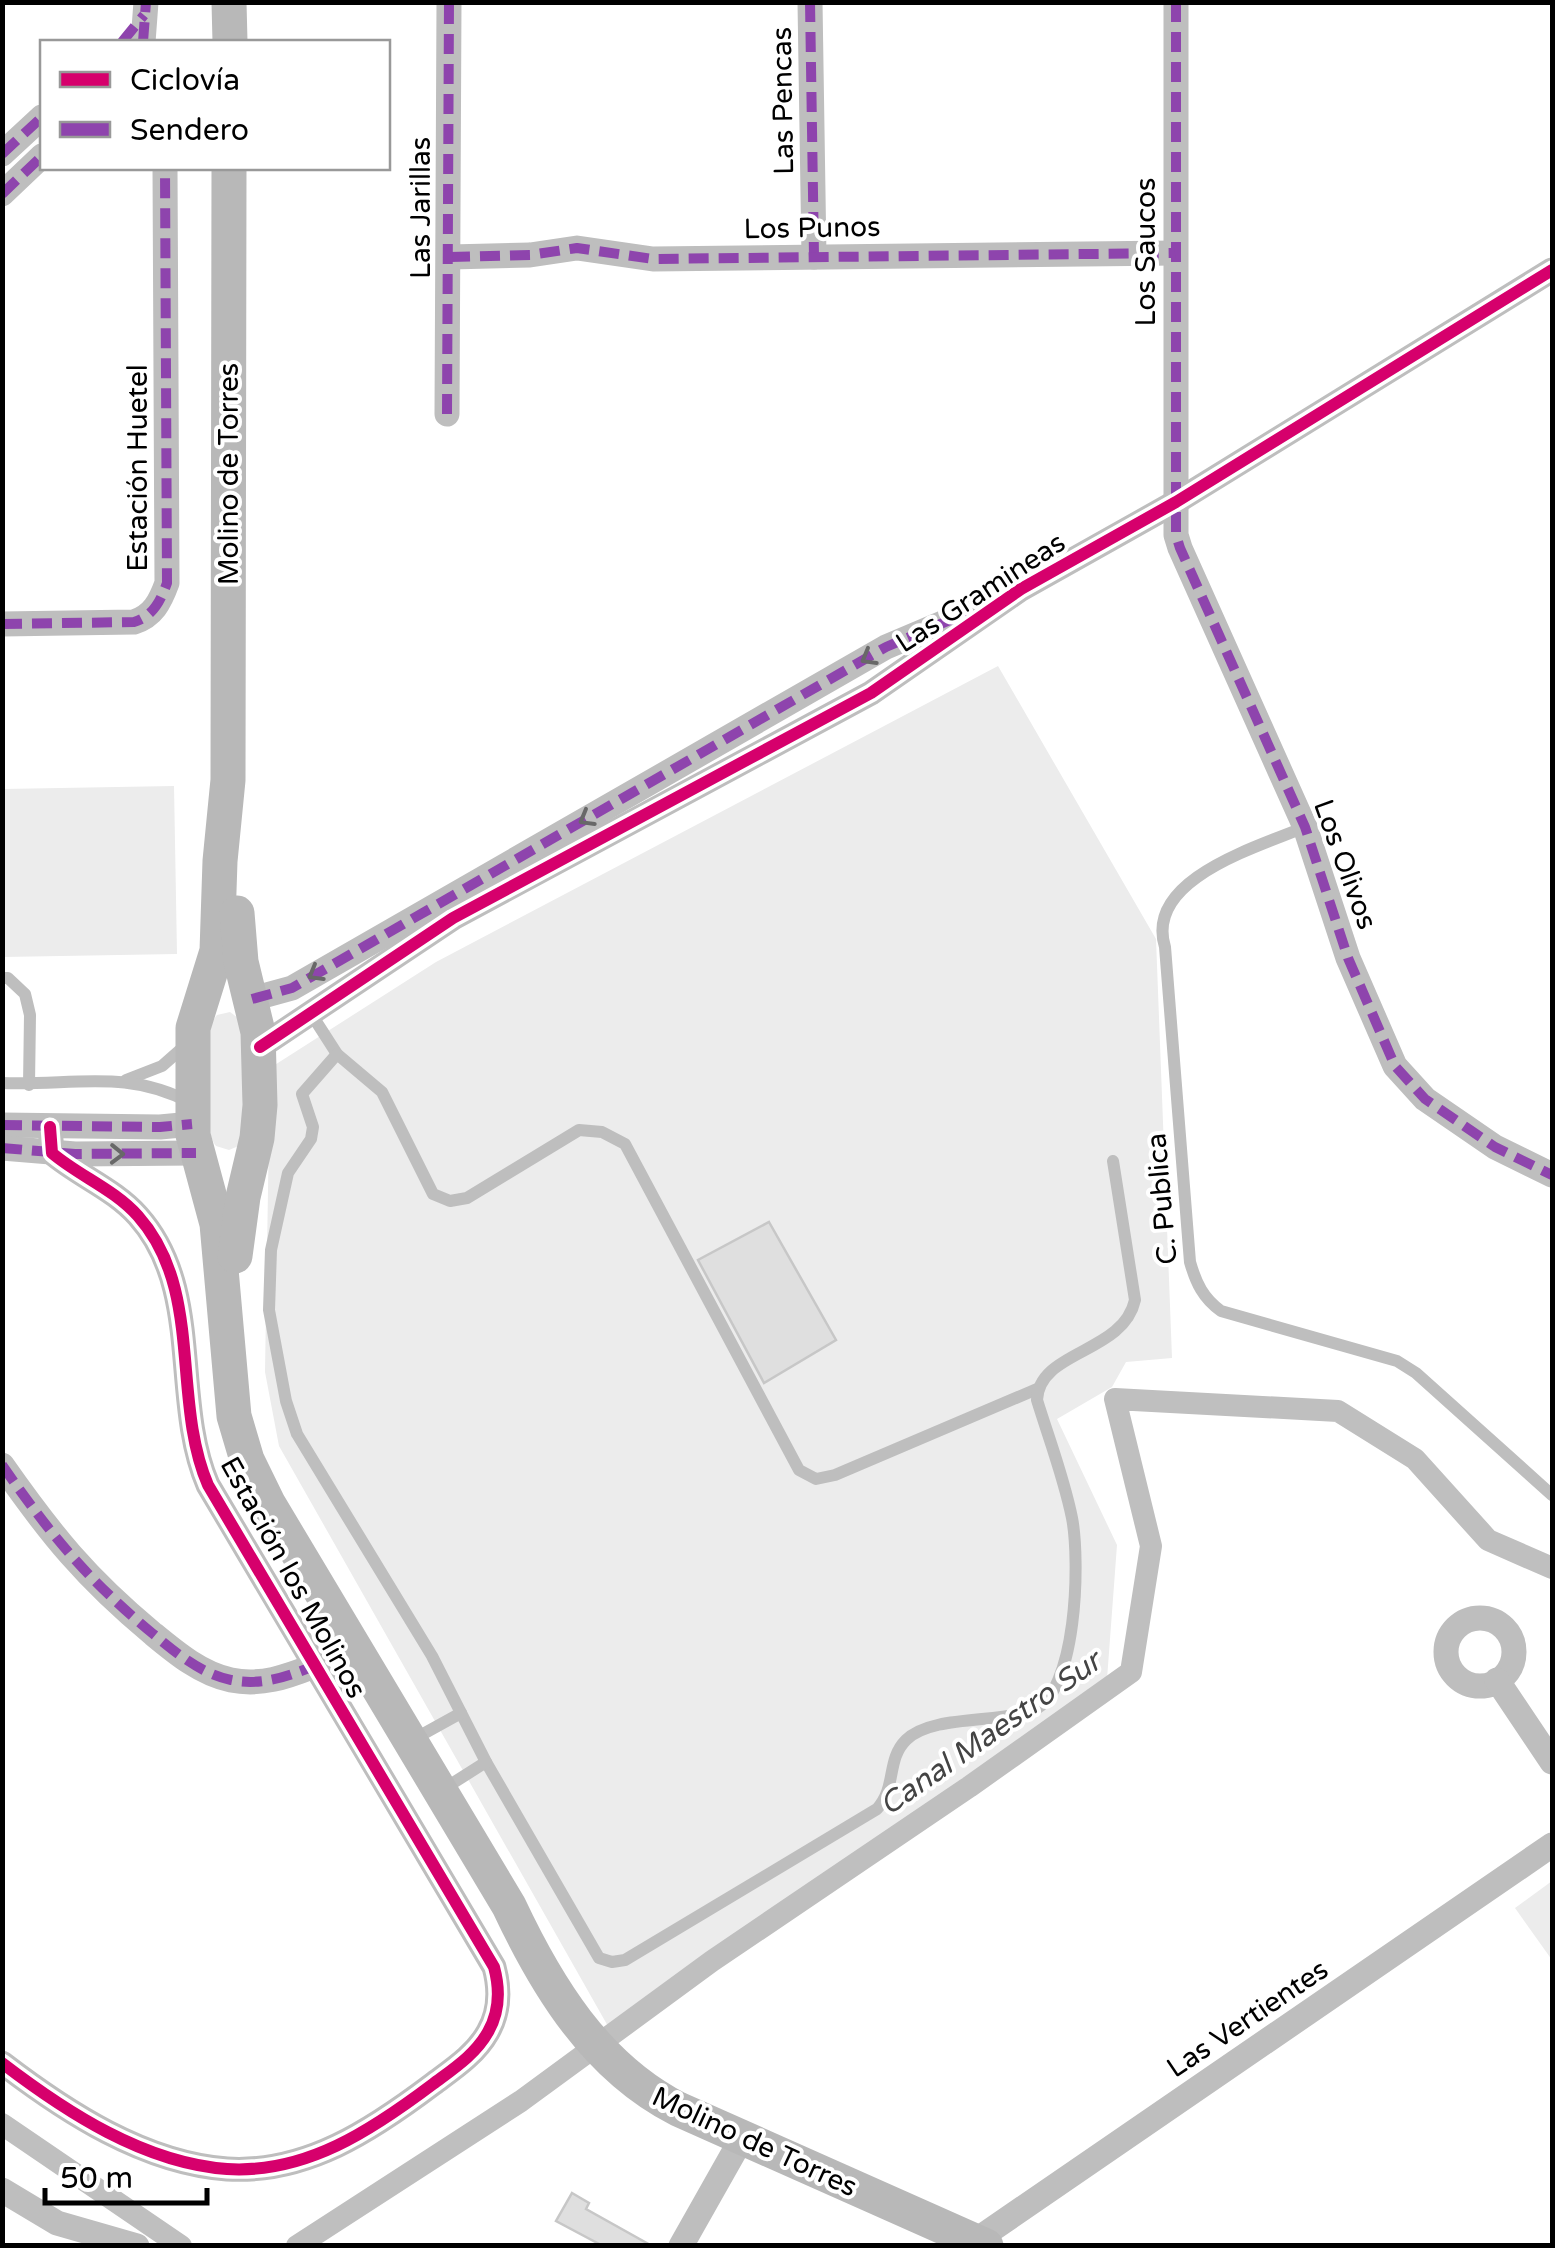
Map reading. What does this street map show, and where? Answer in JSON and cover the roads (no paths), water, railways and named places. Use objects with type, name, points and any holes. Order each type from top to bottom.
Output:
[{"type":"main road","points":[[230,2],[230,40]]},
{"type":"main road","name":"Molino de Torres","points":[[228,1322],[218,1224],[193,1127],[193,1029],[217,951],[228,780],[230,170]]},
{"type":"main road","name":"Molino de Torres","points":[[228,780],[239,951],[260,1048],[257,1138],[240,1212],[228,1322],[229,1379],[240,1438],[268,1503],[441,1790],[526,1942]]},
{"type":"main road","points":[[193,1029],[210,1002],[252,1000]]},
{"type":"main road","points":[[193,1127],[216,1160],[234,1161],[249,1153],[257,1138]]},
{"type":"main road","name":"Molino de Torres","points":[[345,1636],[365,1680],[484,1882],[577,2022],[605,2056],[643,2090],[980,2243]]},
{"type":"street","name":"Las Jarillas","points":[[447,414],[449,2]]},
{"type":"street","name":"Las Pencas","points":[[810,2],[814,258]]},
{"type":"street","name":"Los Saucos","points":[[1176,2],[1176,502]]},
{"type":"street","points":[[123,40],[145,9]]},
{"type":"street","points":[[143,40],[145,9]]},
{"type":"street","points":[[2,154],[40,119]]},
{"type":"street","points":[[2,194],[40,158]]},
{"type":"street","name":"Estación Huetel","points":[[2,624],[134,622],[155,609],[167,583],[165,170]]},
{"type":"street","name":"Los Punos","points":[[450,258],[530,255],[577,248],[653,259],[1175,253]]},
{"type":"street","name":"Las Gramineas","points":[[382,950],[418,928],[470,908],[871,693],[1021,589],[1176,502],[1552,270]]},
{"type":"street","name":"Los Olivos","points":[[1176,502],[1180,548],[1304,827],[1354,973],[1395,1066],[1425,1099],[1496,1147],[1552,1175]]},
{"type":"street","points":[[252,1000],[292,988],[382,950]]},
{"type":"street","points":[[260,1048],[310,1012],[382,950]]},
{"type":"street","points":[[2,1125],[51,1140]]},
{"type":"street","points":[[2,1148],[193,1127]]},
{"type":"street","name":"Estación los Molinos","points":[[2,2063],[46,2096],[126,2140],[181,2160],[245,2169],[316,2155],[362,2134],[477,2049],[498,2008],[499,1984],[494,1967],[200,1467],[188,1415],[178,1300],[166,1254],[123,1200],[71,1168],[51,1140]]},
{"type":"street","points":[[2,1465],[48,1530],[90,1578],[197,1666],[243,1682],[274,1680],[314,1666]]},
{"type":"street","points":[[1497,1680],[1552,1762]]},
{"type":"street","name":"Las Vertientes","points":[[980,2243],[1552,1845]]},
{"type":"street","points":[[682,2246],[742,2138]]},
{"type":"street","points":[[2,2190],[57,2223],[137,2246]]},
{"type":"lane","name":"C. Publica","points":[[1304,827],[1237,856],[1180,887],[1167,910],[1161,933],[1194,1279],[1210,1304],[1221,1312],[1397,1360],[1552,1495]]},
{"type":"lane","points":[[2,978],[8,978],[25,994],[30,1015],[30,1084]]},
{"type":"lane","points":[[310,1012],[337,1054],[382,1092],[433,1194],[450,1201],[467,1198],[579,1130],[602,1132],[625,1144],[799,1470],[816,1479],[835,1475],[1037,1389]]},
{"type":"lane","points":[[126,1080],[172,1060],[193,1029]]},
{"type":"lane","points":[[337,1054],[302,1094],[313,1127],[310,1139],[288,1173],[271,1250],[269,1310],[276,1355],[297,1434],[432,1656],[486,1762],[599,1958],[612,1962],[625,1960],[877,1808],[887,1798],[893,1760],[905,1741],[922,1729],[1034,1710],[1052,1693],[1064,1663],[1074,1597],[1072,1522],[1037,1389],[1044,1375],[1131,1318],[1135,1300],[1113,1161]]},
{"type":"lane","points":[[2,1083],[126,1080],[162,1090],[193,1127]]},
{"type":"lane","points":[[412,1741],[461,1713]]},
{"type":"lane","points":[[441,1790],[486,1762]]},
{"type":"waterway","name":"Canal Maestro Sur","points":[[297,2246],[521,2101],[712,1961],[1131,1672],[1151,1546],[1115,1399],[1338,1411],[1415,1459],[1488,1540],[1552,1568]]},
{"type":"waterway","name":"Canal Maestro Sur","points":[[2,2124],[181,2246]]}]
